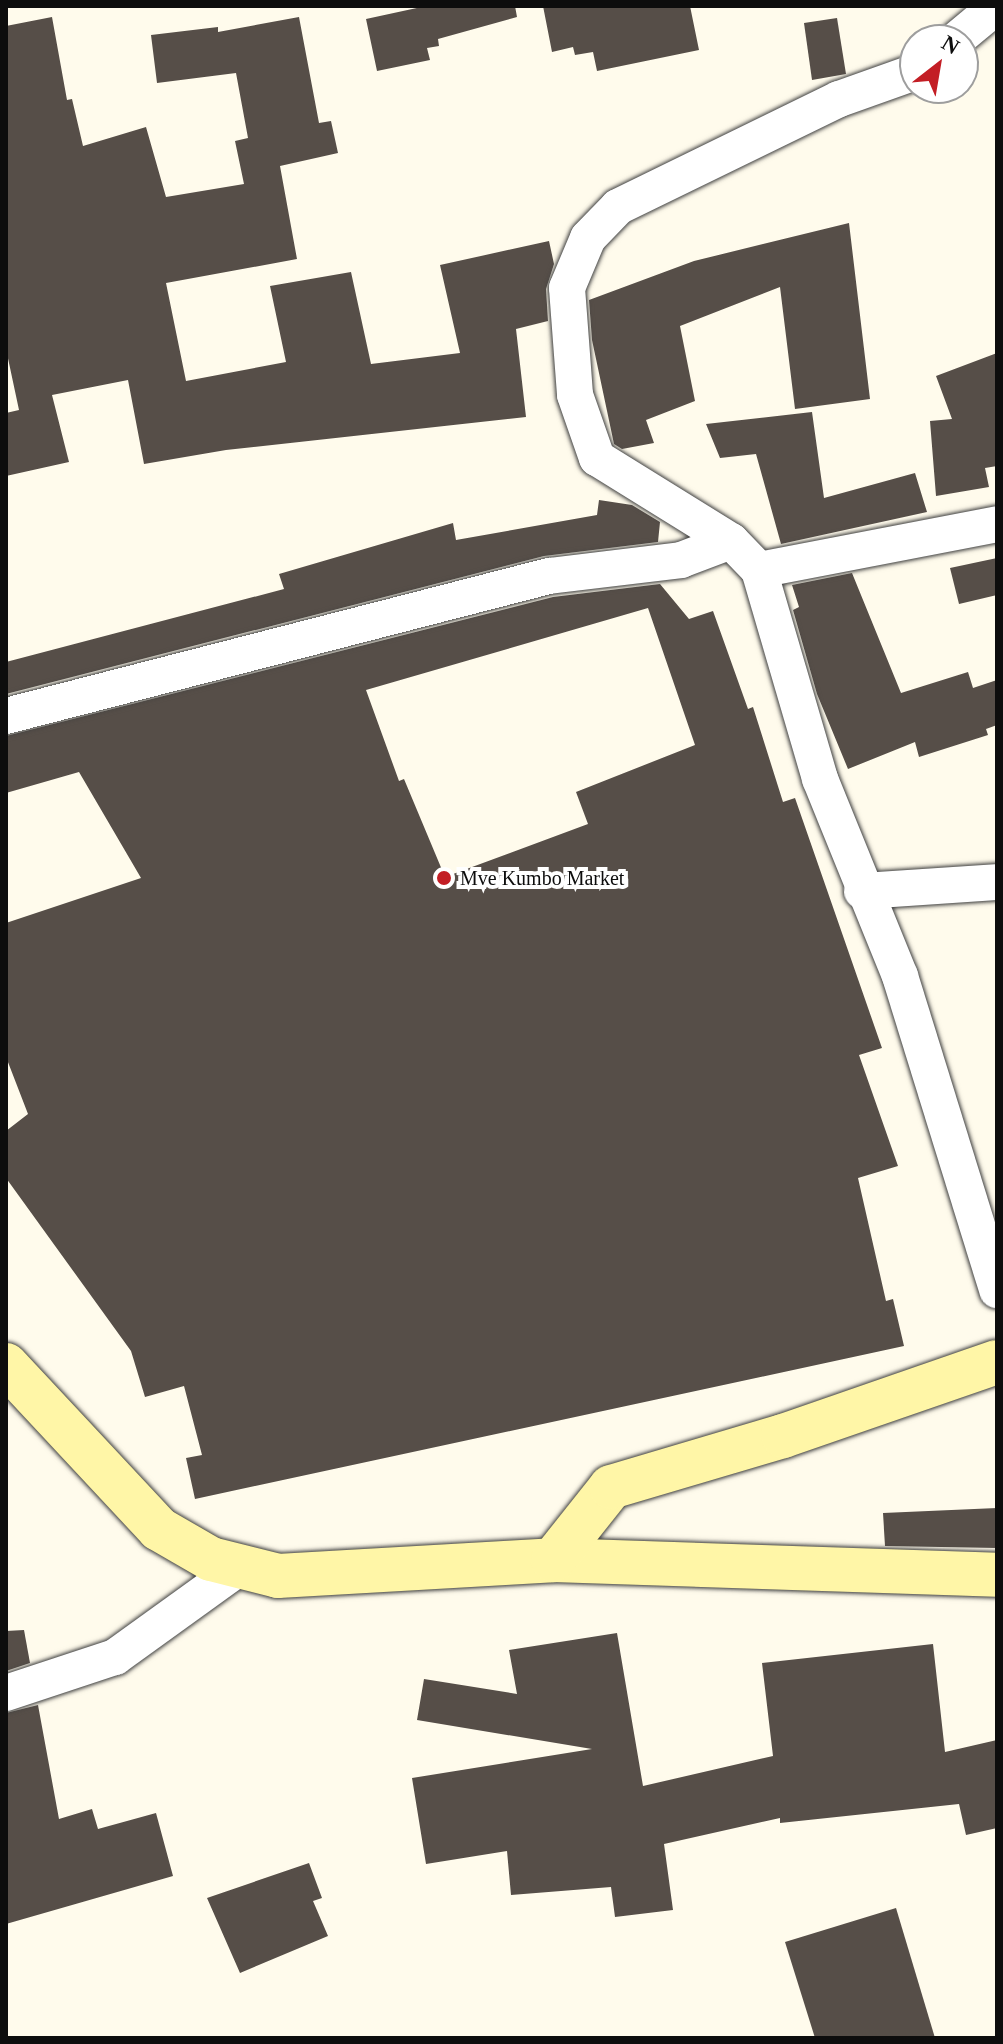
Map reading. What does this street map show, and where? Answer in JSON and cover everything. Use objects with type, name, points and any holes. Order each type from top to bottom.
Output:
[{"type":"main road","points":[[553,1560],[611,1487],[783,1436],[997,1362]]},
{"type":"main road","points":[[6,1365],[159,1529],[211,1559],[278,1576],[553,1560],[997,1575]]},
{"type":"street","points":[[975,24],[997,6]]},
{"type":"street","points":[[899,78],[839,99],[618,207],[588,238],[567,288],[575,395],[597,458],[731,541],[759,570],[820,779],[862,891],[900,976],[997,1290]]},
{"type":"street","points":[[759,570],[997,524]]},
{"type":"street","points":[[6,716],[549,576],[681,560],[731,541]]},
{"type":"street","points":[[862,891],[997,882]]},
{"type":"street","points":[[6,1693],[115,1657],[241,1566]]},
{"type":"building","points":[[426,6],[515,6],[517,17],[438,39],[439,46],[427,48],[430,60],[377,71],[366,19]]},
{"type":"building","points":[[543,6],[690,6],[699,50],[597,71],[593,52],[575,55],[573,47],[552,52]]},
{"type":"building","points":[[52,17],[67,100],[72,99],[83,146],[146,127],[166,197],[244,184],[235,141],[248,138],[236,73],[157,83],[151,35],[218,27],[218,32],[299,17],[319,123],[331,121],[338,153],[280,166],[297,259],[166,283],[186,381],[286,362],[270,286],[351,272],[371,364],[460,353],[440,265],[549,241],[554,264],[546,289],[548,321],[516,329],[526,417],[226,450],[144,464],[128,380],[52,395],[69,462],[6,476],[6,413],[19,410],[6,349],[6,26]]},
{"type":"building","points":[[837,18],[846,74],[812,80],[804,23]]},
{"type":"building","points":[[849,223],[870,399],[795,409],[780,287],[680,326],[695,401],[646,420],[654,443],[622,449],[614,444],[592,340],[589,300],[694,261]]},
{"type":"building","points":[[997,353],[997,466],[985,468],[989,487],[936,496],[930,421],[952,419],[936,376]]},
{"type":"building","points":[[812,412],[824,498],[915,473],[927,512],[781,544],[756,454],[720,458],[706,424]]},
{"type":"building","points":[[599,500],[632,505],[660,522],[658,542],[544,556],[6,694],[6,662],[284,589],[279,574],[453,523],[456,540],[597,515]]},
{"type":"building","points":[[997,558],[997,595],[959,604],[950,568]]},
{"type":"building","points":[[852,573],[901,693],[968,672],[973,688],[997,680],[997,725],[986,729],[988,735],[919,757],[915,742],[848,769],[817,694],[793,610],[799,607],[792,585]]},
{"type":"building","name":"Mve Kumbo Market","points":[[660,584],[689,619],[713,611],[748,709],[753,707],[783,802],[795,798],[882,1048],[859,1055],[898,1166],[858,1178],[886,1301],[893,1299],[904,1346],[195,1499],[186,1458],[202,1455],[184,1386],[145,1397],[131,1351],[6,1178],[6,1131],[28,1114],[6,1057],[6,923],[141,878],[79,772],[6,793],[6,736],[553,597]],"holes":[[[648,608],[695,745],[576,792],[588,824],[445,877],[404,779],[399,781],[366,690]]]},
{"type":"building","points":[[997,1508],[997,1548],[885,1546],[883,1513]]},
{"type":"building","points":[[24,1630],[30,1663],[6,1671],[6,1631]]},
{"type":"building","points":[[617,1633],[643,1786],[773,1756],[762,1663],[933,1644],[945,1752],[997,1740],[997,1828],[966,1835],[959,1804],[780,1823],[780,1818],[664,1844],[673,1910],[615,1917],[611,1887],[511,1895],[507,1851],[426,1864],[412,1778],[592,1749],[417,1720],[424,1679],[517,1694],[509,1650]]},
{"type":"building","points":[[38,1705],[59,1819],[92,1809],[98,1829],[156,1813],[173,1876],[6,1924],[6,1713]]},
{"type":"building","points":[[309,1863],[322,1898],[313,1901],[328,1936],[240,1973],[207,1898]]},
{"type":"building","points":[[896,1908],[935,2038],[815,2038],[785,1942]]},
{"type":"place","name":"Mve Kumbo Market","points":[[444,878]]}]
